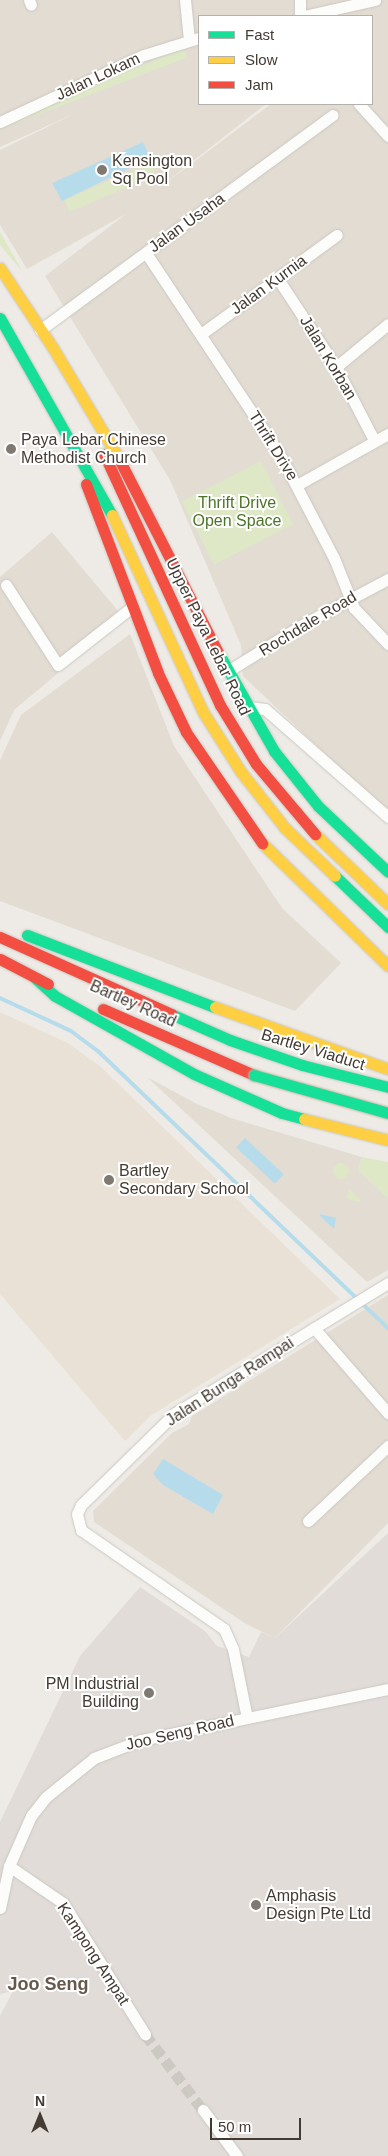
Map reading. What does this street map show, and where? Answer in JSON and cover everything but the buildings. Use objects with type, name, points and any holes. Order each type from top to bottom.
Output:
[{"type":"main road","name":"Upper Paya Lebar Road","points":[[0,268],[53,348],[136,488],[228,671],[274,751],[318,806],[388,872]]},
{"type":"main road","name":"Upper Paya Lebar Road","points":[[0,318],[61,421],[113,516],[203,712],[241,772],[285,828],[388,927]]},
{"type":"main road","name":"Upper Paya Lebar Road","points":[[53,348],[220,705],[256,764],[300,819],[388,904]]},
{"type":"main road","name":"Upper Paya Lebar Road","points":[[61,421],[132,607],[186,732],[264,846],[388,966]]},
{"type":"main road","points":[[0,926],[388,1069]]},
{"type":"main road","name":"Bartley Road","points":[[0,937],[230,1040]]},
{"type":"main road","name":"Bartley Road","points":[[0,959],[35,978],[254,1075],[388,1113]]},
{"type":"main road","points":[[35,978],[55,996],[194,1074],[282,1113],[388,1140]]},
{"type":"main road","name":"Bartley Viaduct","points":[[230,1040],[302,1065],[388,1087]]},
{"type":"main road","points":[[350,1056],[388,1059]]},
{"type":"street","points":[[185,0],[194,39]]},
{"type":"street","points":[[300,0],[300,15]]},
{"type":"street","points":[[308,15],[375,0]]},
{"type":"street","name":"Jalan Lokam","points":[[0,122],[144,55],[194,39]]},
{"type":"street","points":[[360,105],[388,136]]},
{"type":"street","name":"Jalan Usaha","points":[[40,330],[332,115]]},
{"type":"street","name":"Jalan Kurnia","points":[[201,334],[337,235]]},
{"type":"street","name":"Thrift Drive","points":[[146,253],[201,334],[297,485],[339,571],[349,598],[364,622],[388,644]]},
{"type":"street","name":"Jalan Korban","points":[[278,279],[336,366],[374,440]]},
{"type":"street","points":[[336,366],[388,324]]},
{"type":"street","points":[[297,485],[374,440],[388,434]]},
{"type":"street","name":"Rochdale Road","points":[[228,671],[349,598],[388,579]]},
{"type":"street","points":[[6,585],[58,665],[132,607]]},
{"type":"street","name":"Upper Paya Lebar Road","points":[[249,707],[265,710],[388,817]]},
{"type":"street","name":"Jalan Bunga Rampai","points":[[247,1718],[233,1650],[224,1629],[81,1530],[77,1514],[87,1498],[176,1413],[388,1283]]},
{"type":"street","points":[[314,1328],[388,1413]]},
{"type":"street","points":[[308,1521],[388,1446]]},
{"type":"street","name":"Joo Seng Road","points":[[0,1908],[9,1866],[22,1832],[46,1797],[94,1758],[141,1740],[388,1689]]},
{"type":"street","name":"Kampong Ampat","points":[[9,1866],[63,1903],[145,2034]]},
{"type":"street","points":[[203,2110],[236,2156]]},
{"type":"shaded area","points":[[0,0],[388,0],[388,813],[243,676],[241,645],[170,480],[45,276],[126,214],[27,269],[0,225],[0,150],[74,114],[0,147]]},
{"type":"shaded area","points":[[52,532],[124,618],[14,710],[0,741],[0,577]]},
{"type":"shaded area","points":[[130,634],[174,746],[282,908],[341,963],[295,1011],[0,901],[0,760],[21,715]]},
{"type":"shaded area","name":"Bartley Secondary School","points":[[0,1012],[68,1043],[101,1067],[340,1299],[150,1416],[125,1441],[0,1294]]},
{"type":"shaded area","points":[[147,1077],[197,1104],[234,1119],[362,1157],[358,1170],[388,1198],[388,1270],[367,1282]]},
{"type":"shaded area","points":[[388,1295],[388,1523],[275,1638],[246,1624],[94,1522],[93,1511],[172,1433],[189,1424],[192,1416]]},
{"type":"shaded area","points":[[388,1533],[388,2156],[0,2156],[0,2016],[13,1991],[0,1994],[0,1822],[80,1656],[140,1587],[205,1631],[217,1646],[249,1657],[261,1632],[275,1638]]},
{"type":"green space","points":[[184,49],[187,57],[0,129],[0,120]]},
{"type":"green space","points":[[151,163],[156,175],[70,212],[64,200]]},
{"type":"green space","points":[[0,232],[23,272],[0,245]]},
{"type":"green space","name":"Thrift Drive Open Space","points":[[261,461],[293,524],[214,565],[182,501]]},
{"type":"green space","points":[[362,1157],[388,1162],[388,1198],[358,1170]]},
{"type":"green space","points":[[341,1163],[349,1171],[341,1179],[333,1171]]},
{"type":"green space","points":[[349,1188],[361,1199],[360,1202],[347,1199]]},
{"type":"water","name":"Kensington Sq Pool","points":[[143,142],[150,158],[62,201],[52,183]]},
{"type":"water","points":[[245,1138],[284,1174],[275,1184],[236,1148]]},
{"type":"water","points":[[320,1214],[336,1218],[334,1229],[320,1216]]},
{"type":"water","points":[[163,1459],[223,1495],[213,1514],[163,1485],[153,1474]]},
{"type":"waterway","points":[[0,998],[71,1031],[100,1053],[388,1328]]},
{"type":"tunnel","points":[[145,2034],[203,2110]]},
{"type":"traffic: fast","points":[[0,318],[112,515]]},
{"type":"traffic: fast","points":[[219,654],[274,751],[318,806],[388,872]]},
{"type":"traffic: fast","points":[[335,876],[388,927]]},
{"type":"traffic: fast","points":[[27,935],[215,1007]]},
{"type":"traffic: fast","points":[[35,978],[55,996],[194,1074],[282,1113],[304,1119]]},
{"type":"traffic: fast","points":[[171,1014],[230,1040],[302,1065],[388,1087]]},
{"type":"traffic: fast","points":[[254,1075],[388,1113]]},
{"type":"traffic: slow","points":[[0,268],[53,348],[118,457]]},
{"type":"traffic: slow","points":[[112,515],[203,712],[241,772],[285,828],[335,876]]},
{"type":"traffic: slow","points":[[315,834],[388,904]]},
{"type":"traffic: slow","points":[[262,843],[388,966]]},
{"type":"traffic: slow","points":[[215,1007],[388,1069]]},
{"type":"traffic: slow","points":[[304,1119],[388,1140]]},
{"type":"traffic: jam","points":[[104,454],[220,705],[256,764],[315,834]]},
{"type":"traffic: jam","points":[[118,457],[219,654]]},
{"type":"traffic: jam","points":[[86,484],[158,673],[186,732],[262,843]]},
{"type":"traffic: jam","points":[[0,937],[171,1014]]},
{"type":"traffic: jam","points":[[0,959],[48,984]]},
{"type":"traffic: jam","points":[[103,1009],[254,1075]]},
{"type":"place","name":"Kensington Sq Pool","points":[[102,170]]},
{"type":"place","name":"Paya Lebar Chinese Methodist Church","points":[[11,449]]},
{"type":"place","name":"Bartley Secondary School","points":[[109,1180]]},
{"type":"place","name":"PM Industrial Building","points":[[149,1693]]},
{"type":"place","name":"Amphasis Design Pte Ltd","points":[[256,1905]]},
{"type":"district","name":"Joo Seng","points":[[48,1984]]}]
